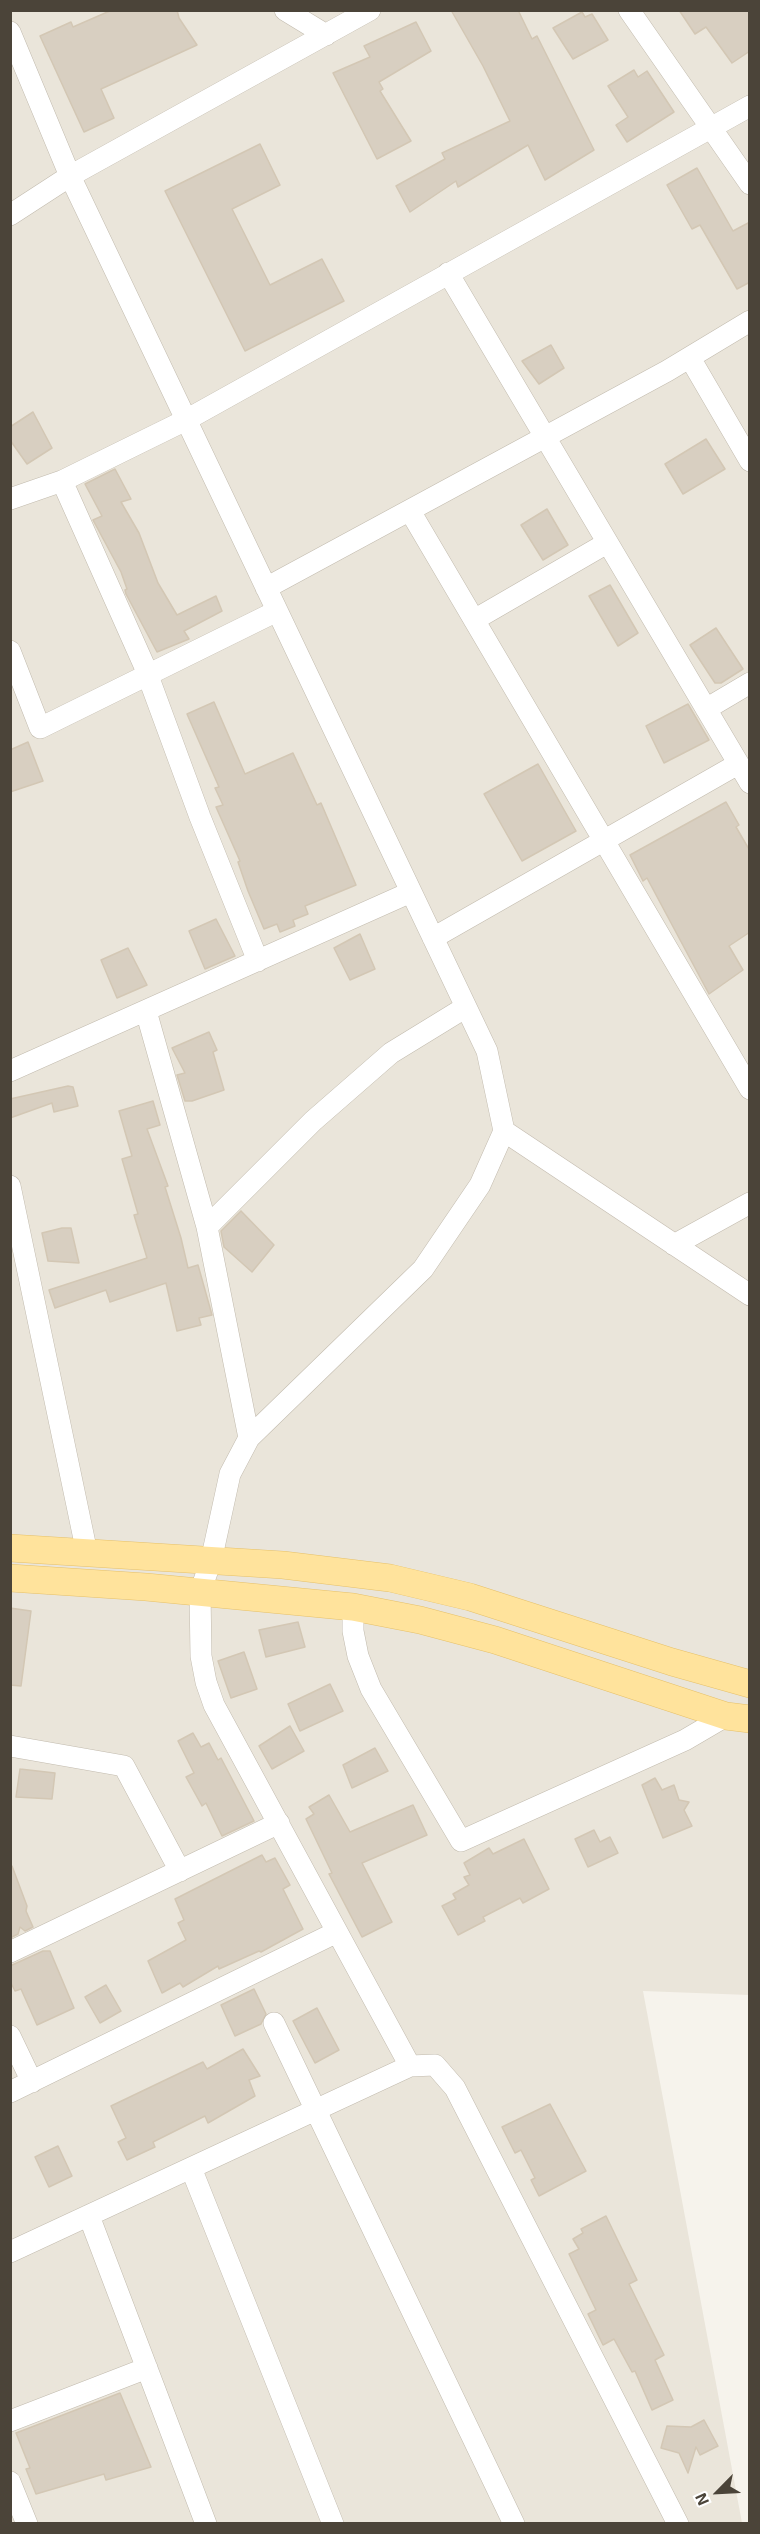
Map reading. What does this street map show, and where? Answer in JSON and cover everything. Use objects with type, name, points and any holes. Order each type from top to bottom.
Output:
[{"type":"main road","points":[[10,1548],[283,1566],[390,1578],[470,1597],[672,1662],[750,1684]]},
{"type":"main road","points":[[10,1578],[200,1592],[353,1607],[420,1620],[495,1640],[738,1717]]},
{"type":"street","points":[[285,10],[326,35]]},
{"type":"street","points":[[10,215],[70,176],[370,10]]},
{"type":"street","points":[[635,12],[750,184]]},
{"type":"street","points":[[10,32],[70,176],[487,1051],[504,1131],[480,1185],[423,1269],[249,1438],[230,1474],[211,1561],[200,1592],[201,1656],[206,1682],[214,1705],[410,2066]]},
{"type":"street","points":[[10,499],[62,481],[186,420],[710,126],[750,106]]},
{"type":"street","points":[[448,273],[750,783]]},
{"type":"street","points":[[266,588],[690,358],[750,321]]},
{"type":"street","points":[[690,358],[750,461]]},
{"type":"street","points":[[62,481],[147,675],[200,818],[258,961]]},
{"type":"street","points":[[410,511],[750,1089]]},
{"type":"street","points":[[474,620],[607,543]]},
{"type":"street","points":[[10,651],[40,728],[277,611]]},
{"type":"street","points":[[706,709],[750,683]]},
{"type":"street","points":[[433,938],[738,764]]},
{"type":"street","points":[[10,1071],[411,892]]},
{"type":"street","points":[[207,1227],[313,1121],[391,1053],[466,1007]]},
{"type":"street","points":[[146,1011],[207,1227],[249,1438]]},
{"type":"street","points":[[504,1131],[750,1295]]},
{"type":"street","points":[[10,1186],[87,1553]]},
{"type":"street","points":[[674,1245],[750,1203]]},
{"type":"street","points":[[353,1607],[353,1631],[358,1656],[371,1689],[461,1841],[738,1717]]},
{"type":"street","points":[[10,1746],[124,1766],[180,1871]]},
{"type":"street","points":[[10,1952],[279,1823]]},
{"type":"street","points":[[10,2092],[337,1932]]},
{"type":"street","points":[[274,2023],[514,2523]]},
{"type":"street","points":[[10,2036],[32,2082]]},
{"type":"street","points":[[10,2252],[410,2066],[435,2065],[455,2088],[678,2523]]},
{"type":"street","points":[[191,2168],[333,2523]]},
{"type":"street","points":[[88,2216],[206,2523]]},
{"type":"street","points":[[10,2421],[147,2368]]},
{"type":"street","points":[[10,2482],[27,2523]]},
{"type":"shaded area","points":[[11,11],[749,11],[749,1995],[643,1991],[742,2523],[11,2524]]},
{"type":"building","points":[[112,10],[177,10],[179,18],[197,45],[101,89],[114,118],[84,132],[40,36],[71,22],[73,27]]},
{"type":"building","points":[[451,10],[518,10],[532,39],[537,36],[594,150],[545,180],[528,145],[458,187],[456,181],[410,212],[396,186],[445,159],[442,153],[510,121],[483,66]]},
{"type":"building","points":[[679,10],[750,10],[750,51],[732,63],[706,27],[695,34]]},
{"type":"building","points":[[582,12],[585,17],[592,14],[608,40],[573,59],[553,28]]},
{"type":"building","points":[[416,22],[431,51],[379,82],[383,89],[380,91],[411,141],[377,159],[333,73],[370,57],[364,46]]},
{"type":"building","points":[[634,70],[638,77],[647,71],[674,112],[627,142],[616,125],[628,117],[608,86]]},
{"type":"building","points":[[260,144],[280,185],[232,209],[270,285],[322,259],[344,301],[245,351],[165,191]]},
{"type":"building","points":[[697,168],[733,231],[750,222],[750,282],[737,289],[700,225],[692,229],[667,185]]},
{"type":"building","points":[[551,345],[564,368],[539,384],[522,361]]},
{"type":"building","points":[[33,412],[52,448],[27,464],[10,440],[10,427]]},
{"type":"building","points":[[706,439],[725,469],[683,494],[665,464]]},
{"type":"building","points":[[115,469],[131,499],[121,502],[139,533],[158,583],[177,615],[216,596],[222,611],[184,631],[189,639],[157,652],[126,594],[127,589],[121,572],[93,520],[102,516],[85,484]]},
{"type":"building","points":[[547,509],[568,545],[543,560],[521,525]]},
{"type":"building","points":[[610,585],[638,633],[618,646],[589,596]]},
{"type":"building","points":[[716,628],[743,669],[721,683],[715,683],[690,645]]},
{"type":"building","points":[[214,702],[245,774],[293,753],[317,805],[321,803],[356,885],[305,906],[308,914],[293,920],[295,926],[280,932],[277,924],[264,929],[248,891],[238,862],[240,861],[216,807],[223,805],[215,788],[219,787],[187,714]]},
{"type":"building","points":[[688,704],[709,740],[664,763],[646,726]]},
{"type":"building","points":[[28,742],[43,781],[10,792],[10,750]]},
{"type":"building","points":[[538,764],[576,831],[522,861],[484,794]]},
{"type":"building","points":[[726,802],[739,825],[736,827],[750,851],[750,932],[729,946],[743,970],[709,994],[647,878],[643,881],[630,855]]},
{"type":"building","points":[[216,919],[235,956],[205,969],[189,931]]},
{"type":"building","points":[[360,934],[375,969],[350,980],[334,948]]},
{"type":"building","points":[[128,948],[147,985],[117,998],[101,960]]},
{"type":"building","points":[[209,1032],[217,1050],[213,1052],[224,1090],[192,1101],[185,1101],[177,1075],[185,1073],[172,1048]]},
{"type":"building","points":[[68,1086],[73,1087],[78,1106],[54,1112],[52,1103],[10,1118],[10,1099]]},
{"type":"building","points":[[153,1101],[160,1125],[147,1129],[168,1186],[165,1187],[188,1268],[198,1265],[212,1315],[199,1318],[201,1325],[177,1331],[166,1283],[110,1302],[106,1290],[55,1308],[49,1290],[147,1258],[134,1215],[138,1214],[122,1159],[132,1156],[119,1111]]},
{"type":"building","points":[[241,1211],[274,1245],[252,1272],[224,1247],[221,1231]]},
{"type":"building","points":[[71,1228],[79,1263],[48,1261],[42,1233]]},
{"type":"building","points":[[10,1608],[31,1611],[21,1686],[10,1685]]},
{"type":"building","points":[[298,1622],[305,1647],[266,1657],[259,1630]]},
{"type":"building","points":[[244,1652],[257,1689],[231,1698],[218,1661]]},
{"type":"building","points":[[330,1684],[343,1711],[300,1731],[288,1704]]},
{"type":"building","points":[[290,1726],[304,1751],[272,1769],[259,1746]]},
{"type":"building","points":[[193,1733],[201,1747],[209,1743],[218,1760],[221,1758],[254,1821],[222,1836],[206,1803],[202,1806],[186,1777],[194,1773],[178,1741]]},
{"type":"building","points":[[375,1748],[388,1771],[352,1788],[343,1765]]},
{"type":"building","points":[[20,1769],[55,1773],[52,1799],[16,1797]]},
{"type":"building","points":[[655,1778],[662,1790],[674,1785],[679,1800],[689,1802],[684,1810],[692,1826],[663,1838],[642,1785]]},
{"type":"building","points":[[329,1795],[350,1832],[413,1805],[427,1835],[362,1863],[392,1922],[362,1937],[329,1874],[332,1873],[306,1819],[314,1814],[309,1807]]},
{"type":"building","points":[[594,1830],[600,1842],[610,1837],[618,1853],[588,1867],[575,1839]]},
{"type":"building","points":[[524,1839],[549,1889],[523,1903],[520,1898],[483,1917],[485,1921],[458,1935],[442,1906],[456,1899],[453,1894],[469,1885],[464,1877],[470,1875],[464,1863],[489,1848],[493,1854]]},
{"type":"building","points":[[262,1855],[266,1862],[275,1858],[290,1885],[283,1889],[303,1929],[261,1952],[219,1969],[218,1966],[183,1987],[180,1983],[162,1993],[148,1961],[186,1940],[178,1923],[184,1920],[175,1899]]},
{"type":"building","points":[[10,1866],[12,1866],[33,1927],[25,1931],[20,1927],[18,1934],[10,1938]]},
{"type":"building","points":[[43,1951],[50,1951],[74,2008],[37,2025],[21,1989],[15,1991],[10,1981],[10,1966]]},
{"type":"building","points":[[106,1985],[121,2011],[100,2023],[85,1997]]},
{"type":"building","points":[[254,1989],[266,2014],[261,2024],[235,2036],[221,2005]]},
{"type":"building","points":[[317,2008],[339,2050],[315,2063],[293,2021]]},
{"type":"building","points":[[243,2049],[260,2076],[249,2080],[255,2096],[208,2123],[205,2116],[153,2142],[155,2147],[127,2160],[118,2142],[126,2138],[111,2106],[203,2062],[207,2069]]},
{"type":"building","points":[[550,2104],[586,2171],[539,2196],[531,2180],[535,2178],[521,2150],[515,2153],[502,2127]]},
{"type":"building","points":[[58,2146],[72,2176],[49,2187],[35,2157]]},
{"type":"building","points":[[606,2216],[637,2280],[629,2284],[664,2355],[655,2360],[673,2400],[652,2410],[635,2371],[632,2372],[614,2339],[603,2345],[588,2314],[596,2310],[569,2254],[579,2249],[573,2239],[583,2233],[581,2229]]},
{"type":"building","points":[[120,2393],[151,2467],[106,2480],[104,2474],[36,2494],[26,2469],[30,2468],[16,2433]]},
{"type":"building","points":[[704,2420],[718,2446],[700,2455],[696,2447],[688,2473],[679,2453],[661,2448],[667,2426],[691,2427]]}]
